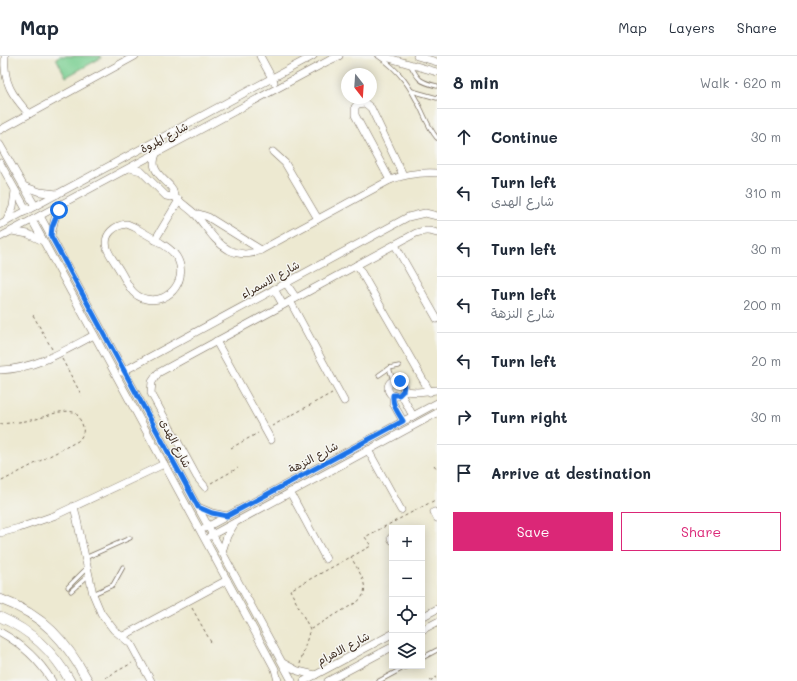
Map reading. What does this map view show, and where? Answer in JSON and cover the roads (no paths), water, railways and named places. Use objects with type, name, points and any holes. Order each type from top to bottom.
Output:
[{"type":"street","points":[[5,56],[4,74],[9,89],[13,96],[29,114]]},
{"type":"street","points":[[0,130],[135,56]]},
{"type":"street","points":[[260,56],[277,88]]},
{"type":"street","name":"شارع المروة","points":[[3,223],[313,56]]},
{"type":"street","name":"شارع المروة","points":[[0,237],[339,56]]},
{"type":"street","points":[[382,56],[437,72]]},
{"type":"street","points":[[417,56],[437,62]]},
{"type":"street","points":[[390,180],[355,115],[355,107],[361,103],[369,105],[371,108],[403,175]]},
{"type":"street","points":[[0,145],[34,206]]},
{"type":"street","points":[[273,152],[285,163],[318,219]]},
{"type":"street","points":[[156,154],[153,162],[154,167],[173,189],[177,198],[195,214],[223,246],[238,253],[247,254],[255,253],[261,250],[390,180],[403,175],[422,172],[437,173]]},
{"type":"street","points":[[0,163],[27,211]]},
{"type":"street","points":[[129,168],[135,168],[141,171],[166,196],[177,198]]},
{"type":"street","points":[[23,186],[40,192],[58,194]]},
{"type":"street","points":[[3,223],[13,207],[16,190]]},
{"type":"street","points":[[155,240],[177,198]]},
{"type":"street","points":[[51,236],[55,218],[64,203]]},
{"type":"street","name":"شارع الاسمراء","points":[[116,376],[408,217],[425,213],[437,216]]},
{"type":"street","points":[[195,214],[208,217],[261,250]]},
{"type":"street","name":"شارع الهدى","points":[[40,216],[292,681]]},
{"type":"street","name":"شارع الهدى","points":[[32,220],[275,669],[278,681]]},
{"type":"street","points":[[127,224],[155,240],[172,251],[177,257],[181,272],[177,286],[172,292],[158,300],[150,300],[142,298],[130,289],[106,247],[106,240],[109,233],[114,228],[127,224]]},
{"type":"street","points":[[204,486],[197,477],[154,398],[151,388],[154,377],[158,373],[216,341],[422,231],[429,230],[437,233]]},
{"type":"street","points":[[12,231],[28,234],[43,240]]},
{"type":"street","points":[[395,245],[437,318]]},
{"type":"street","points":[[357,265],[434,391],[399,393],[390,393],[388,386],[390,382],[393,380],[398,380],[402,382],[404,386],[399,393],[393,404],[403,421]]},
{"type":"street","points":[[286,283],[289,302],[344,401]]},
{"type":"street","points":[[274,290],[289,302]]},
{"type":"street","points":[[0,370],[29,366],[57,354],[94,335]]},
{"type":"street","points":[[216,341],[271,440]]},
{"type":"street","points":[[399,393],[413,416]]},
{"type":"street","name":"شارع النزهة","points":[[200,531],[437,403]]},
{"type":"street","name":"شارع النزهة","points":[[204,539],[437,413]]},
{"type":"street","points":[[368,450],[401,510]]},
{"type":"street","points":[[0,535],[38,522],[164,464]]},
{"type":"street","points":[[290,492],[326,559]]},
{"type":"street","points":[[74,506],[96,604],[104,618],[114,630],[131,644],[151,681]]},
{"type":"street","points":[[198,507],[212,513],[227,516]]},
{"type":"street","points":[[222,552],[227,536],[236,521]]},
{"type":"street","points":[[123,636],[227,580]]},
{"type":"street","points":[[0,599],[31,614],[54,633],[70,651],[88,681]]},
{"type":"street","points":[[425,615],[437,609]]},
{"type":"street","points":[[0,616],[29,633],[44,646],[56,660],[70,681]]},
{"type":"street","points":[[425,628],[437,622]]},
{"type":"street","points":[[0,632],[11,638],[30,653],[39,662],[52,681]]},
{"type":"street","name":"شارع الاهرام","points":[[304,681],[389,636]]},
{"type":"street","name":"شارع الاهرام","points":[[328,681],[389,649]]},
{"type":"street","points":[[282,663],[298,671],[315,675]]},
{"type":"lane","points":[[378,56],[393,66],[412,90],[432,131],[437,138]]},
{"type":"lane","points":[[409,63],[418,79],[437,86]]},
{"type":"lane","points":[[412,90],[437,98]]},
{"type":"lane","points":[[379,375],[388,368],[399,366]]},
{"type":"lane","points":[[388,368],[393,380]]},
{"type":"lane","points":[[85,558],[130,538]]},
{"type":"lane","points":[[93,594],[113,585],[123,567]]},
{"type":"lane","points":[[68,587],[88,572]]},
{"type":"lane","points":[[71,591],[88,572]]},
{"type":"lane","points":[[425,656],[437,650]]},
{"type":"lane","points":[[379,681],[401,669]]}]
